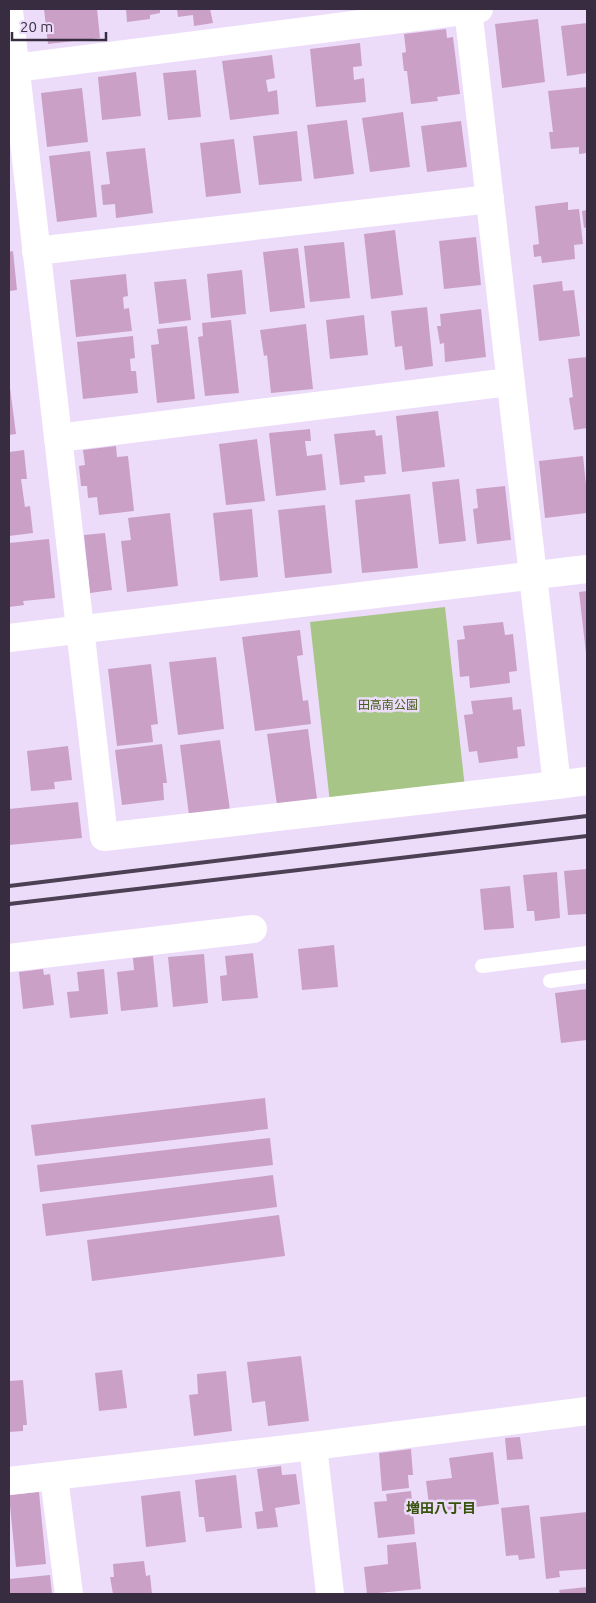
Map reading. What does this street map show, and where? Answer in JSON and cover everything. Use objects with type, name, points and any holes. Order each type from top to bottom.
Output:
[{"type":"street","points":[[15,68],[472,9],[510,382],[557,785]]},
{"type":"street","points":[[9,12],[104,837],[587,781]]},
{"type":"street","points":[[36,251],[490,199]]},
{"type":"street","points":[[58,438],[510,382]]},
{"type":"street","points":[[9,638],[587,569]]},
{"type":"street","points":[[9,958],[253,929]]},
{"type":"street","points":[[9,1481],[313,1446],[587,1411]]},
{"type":"street","points":[[313,1446],[330,1594]]},
{"type":"street","points":[[54,1476],[69,1594]]},
{"type":"lane","points":[[482,966],[587,953]]},
{"type":"lane","points":[[550,981],[587,976]]},
{"type":"green space","name":"田高南公園","points":[[445,607],[465,788],[330,803],[310,622]]},
{"type":"building","points":[[44,9],[97,9],[100,38],[48,44]]},
{"type":"building","points":[[126,9],[160,9],[160,13],[150,15],[150,19],[127,22]]},
{"type":"building","points":[[177,9],[210,9],[213,23],[194,26],[193,15],[178,17]]},
{"type":"building","points":[[538,19],[545,82],[502,88],[495,24]]},
{"type":"building","points":[[587,23],[587,73],[567,76],[561,26]]},
{"type":"building","points":[[446,29],[447,38],[453,37],[460,94],[437,97],[438,101],[411,104],[407,71],[404,71],[402,53],[406,52],[404,34]]},
{"type":"building","points":[[360,43],[362,66],[353,67],[354,80],[364,78],[366,102],[316,107],[310,49]]},
{"type":"building","points":[[272,55],[275,78],[266,80],[268,92],[277,90],[279,114],[230,120],[222,61]]},
{"type":"building","points":[[196,70],[201,117],[168,120],[163,73]]},
{"type":"building","points":[[136,72],[141,116],[102,120],[98,77]]},
{"type":"building","points":[[587,87],[587,153],[579,154],[579,147],[551,149],[549,132],[553,132],[548,91]]},
{"type":"building","points":[[82,88],[88,142],[47,147],[41,93]]},
{"type":"building","points":[[403,112],[410,167],[370,172],[362,118]]},
{"type":"building","points":[[347,120],[354,174],[314,179],[307,125]]},
{"type":"building","points":[[461,121],[467,167],[427,172],[421,126]]},
{"type":"building","points":[[297,131],[302,181],[259,185],[253,136]]},
{"type":"building","points":[[234,139],[241,193],[206,197],[200,143]]},
{"type":"building","points":[[145,148],[153,213],[116,218],[115,204],[103,205],[101,185],[110,184],[106,152]]},
{"type":"building","points":[[90,151],[97,217],[57,222],[49,156]]},
{"type":"building","points":[[568,202],[568,210],[579,209],[583,244],[574,245],[575,259],[542,263],[541,256],[534,257],[533,245],[539,244],[535,206]]},
{"type":"building","points":[[587,210],[587,227],[584,228],[582,211]]},
{"type":"building","points":[[395,230],[403,295],[371,299],[364,234]]},
{"type":"building","points":[[476,237],[481,285],[444,289],[439,241]]},
{"type":"building","points":[[344,242],[350,298],[310,302],[304,246]]},
{"type":"building","points":[[298,248],[305,308],[270,312],[263,252]]},
{"type":"building","points":[[13,251],[17,290],[9,291],[9,252]]},
{"type":"building","points":[[242,270],[246,314],[211,318],[207,274]]},
{"type":"building","points":[[126,274],[128,296],[123,297],[124,309],[129,308],[132,331],[76,337],[70,280]]},
{"type":"building","points":[[186,279],[191,320],[159,324],[154,282]]},
{"type":"building","points":[[562,281],[563,291],[574,290],[580,336],[539,341],[533,285]]},
{"type":"building","points":[[427,307],[433,366],[405,370],[402,346],[395,347],[391,311]]},
{"type":"building","points":[[481,309],[486,357],[445,362],[444,343],[440,344],[437,326],[441,326],[440,314]]},
{"type":"building","points":[[364,315],[368,355],[330,359],[326,320]]},
{"type":"building","points":[[231,320],[239,393],[205,396],[198,337],[203,336],[202,323]]},
{"type":"building","points":[[306,324],[313,389],[271,393],[267,355],[264,356],[260,330]]},
{"type":"building","points":[[187,326],[195,399],[157,403],[151,345],[159,344],[157,329]]},
{"type":"building","points":[[133,336],[135,358],[130,359],[131,371],[136,371],[138,393],[83,399],[77,342]]},
{"type":"building","points":[[587,357],[587,428],[574,430],[569,398],[573,397],[568,359]]},
{"type":"building","points":[[9,380],[16,434],[9,435]]},
{"type":"building","points":[[438,411],[445,467],[402,472],[396,416]]},
{"type":"building","points":[[310,429],[311,441],[305,441],[307,456],[322,454],[326,490],[276,496],[269,433]]},
{"type":"building","points":[[375,430],[376,436],[382,435],[386,474],[364,476],[365,482],[340,485],[334,434]]},
{"type":"building","points":[[257,439],[265,501],[226,505],[219,444]]},
{"type":"building","points":[[116,446],[117,457],[128,456],[134,511],[99,515],[97,497],[88,498],[87,486],[81,486],[79,466],[85,465],[83,450]]},
{"type":"building","points":[[24,450],[27,479],[21,479],[25,507],[30,506],[33,533],[9,536],[9,452]]},
{"type":"building","points":[[583,456],[587,513],[545,518],[539,461]]},
{"type":"building","points":[[459,479],[466,541],[439,544],[432,482]]},
{"type":"building","points":[[505,486],[511,540],[477,544],[473,509],[478,508],[476,489]]},
{"type":"building","points":[[410,494],[418,568],[362,573],[355,500]]},
{"type":"building","points":[[325,505],[332,573],[285,578],[278,510]]},
{"type":"building","points":[[252,509],[258,577],[220,581],[213,513]]},
{"type":"building","points":[[170,513],[178,586],[127,592],[121,541],[131,540],[128,518]]},
{"type":"building","points":[[105,533],[112,590],[90,593],[84,535]]},
{"type":"building","points":[[49,539],[55,598],[23,601],[24,605],[9,607],[9,543]]},
{"type":"building","points":[[587,591],[587,653],[586,653],[579,592]]},
{"type":"building","points":[[503,622],[505,635],[513,634],[517,671],[509,672],[510,683],[470,688],[469,676],[460,677],[457,640],[465,639],[463,626]]},
{"type":"building","points":[[300,630],[303,655],[297,656],[303,701],[308,700],[311,724],[255,731],[242,637]]},
{"type":"building","points":[[216,657],[224,729],[178,735],[169,662]]},
{"type":"building","points":[[151,664],[158,724],[151,725],[153,742],[117,746],[108,669]]},
{"type":"building","points":[[512,697],[513,710],[521,709],[525,746],[517,747],[518,758],[479,763],[477,751],[469,752],[464,715],[473,714],[471,701]]},
{"type":"building","points":[[308,729],[317,799],[277,805],[267,734]]},
{"type":"building","points":[[220,740],[230,810],[189,815],[180,745]]},
{"type":"building","points":[[162,744],[167,783],[163,783],[164,800],[122,805],[115,750]]},
{"type":"building","points":[[68,746],[72,780],[54,782],[55,789],[31,791],[27,751]]},
{"type":"building","points":[[78,802],[82,838],[9,845],[9,809]]},
{"type":"building","points":[[587,869],[587,914],[568,915],[564,871]]},
{"type":"building","points":[[557,872],[560,918],[535,921],[534,911],[527,911],[523,875]]},
{"type":"building","points":[[510,886],[514,928],[484,930],[480,889]]},
{"type":"building","points":[[334,945],[338,987],[302,990],[298,949]]},
{"type":"building","points":[[253,953],[258,998],[222,1001],[220,976],[227,975],[225,956]]},
{"type":"building","points":[[204,954],[208,1003],[173,1007],[168,957]]},
{"type":"building","points":[[153,956],[158,1007],[121,1011],[117,972],[134,970],[133,958]]},
{"type":"building","points":[[43,969],[44,975],[50,974],[54,1005],[23,1009],[19,972]]},
{"type":"building","points":[[104,969],[108,1014],[70,1018],[67,992],[79,991],[77,972]]},
{"type":"building","points":[[587,989],[587,1040],[561,1043],[555,993]]},
{"type":"building","points":[[265,1098],[268,1129],[35,1156],[31,1125]]},
{"type":"building","points":[[270,1138],[273,1165],[40,1192],[37,1165]]},
{"type":"building","points":[[273,1175],[277,1207],[46,1236],[42,1204]]},
{"type":"building","points":[[279,1215],[285,1256],[92,1281],[87,1240]]},
{"type":"building","points":[[301,1356],[309,1421],[268,1426],[265,1401],[252,1403],[247,1362]]},
{"type":"building","points":[[122,1370],[127,1408],[99,1411],[95,1373]]},
{"type":"building","points":[[226,1371],[232,1431],[194,1436],[189,1395],[198,1394],[197,1374]]},
{"type":"building","points":[[23,1380],[27,1425],[23,1425],[23,1431],[9,1432],[9,1381]]},
{"type":"building","points":[[520,1437],[523,1459],[507,1460],[505,1438]]},
{"type":"building","points":[[411,1449],[413,1475],[408,1475],[409,1488],[382,1491],[379,1453]]},
{"type":"building","points":[[493,1452],[499,1504],[430,1513],[426,1481],[452,1478],[449,1458]]},
{"type":"building","points":[[281,1466],[282,1475],[296,1474],[300,1504],[275,1508],[278,1527],[257,1529],[255,1512],[263,1511],[257,1469]]},
{"type":"building","points":[[236,1475],[242,1528],[206,1532],[204,1517],[199,1517],[195,1480]]},
{"type":"building","points":[[180,1491],[186,1542],[146,1547],[141,1496]]},
{"type":"building","points":[[411,1491],[415,1534],[378,1538],[374,1502],[387,1501],[386,1494]]},
{"type":"building","points":[[39,1492],[46,1564],[16,1567],[9,1495]]},
{"type":"building","points":[[529,1505],[535,1558],[519,1560],[518,1555],[506,1556],[501,1508]]},
{"type":"building","points":[[587,1512],[587,1569],[559,1571],[560,1577],[546,1579],[540,1517]]},
{"type":"building","points":[[416,1542],[421,1589],[367,1594],[364,1567],[388,1564],[387,1545]]},
{"type":"building","points":[[144,1561],[146,1576],[150,1575],[152,1594],[113,1594],[110,1577],[114,1577],[113,1564]]},
{"type":"building","points":[[50,1575],[52,1594],[9,1594],[9,1579]]},
{"type":"building","points":[[587,1587],[587,1594],[560,1594],[559,1590]]},
{"type":"railway","points":[[9,886],[587,816]]},
{"type":"railway","points":[[9,904],[587,836]]},
{"type":"district","name":"増田八丁目","points":[[441,1508]]}]
